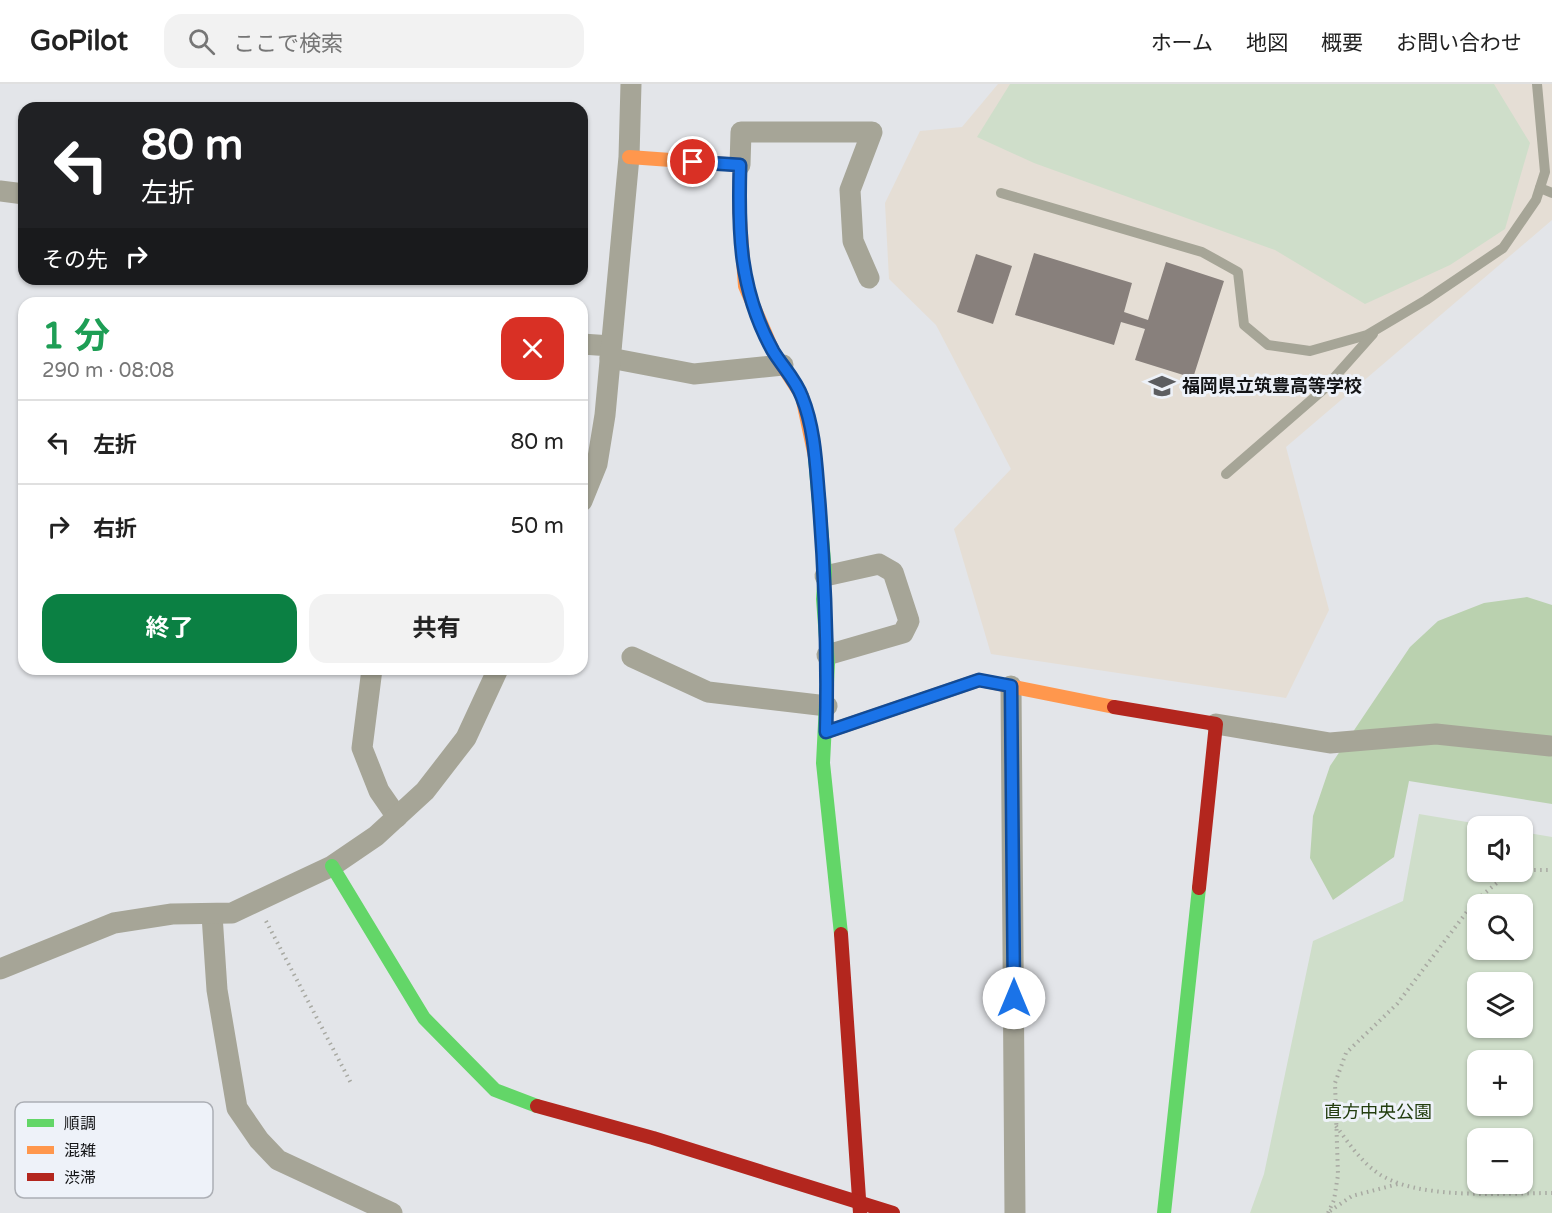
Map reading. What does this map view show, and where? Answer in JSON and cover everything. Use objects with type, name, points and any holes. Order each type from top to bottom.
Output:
[{"type":"street","points":[[588,486],[597,464],[610,352],[629,157],[631,84]]},
{"type":"street","points":[[860,1208],[843,953],[823,763],[826,732],[827,654],[823,599],[825,576],[814,445],[802,396],[773,351],[746,286],[739,207],[741,132],[872,132],[850,190],[852,241],[869,278]]},
{"type":"street","points":[[629,157],[740,165]]},
{"type":"street","points":[[0,190],[18,193]]},
{"type":"street","points":[[588,346],[694,374],[783,365]]},
{"type":"street","points":[[825,576],[879,564],[893,572],[909,621],[903,633],[827,654]]},
{"type":"street","points":[[633,657],[708,692],[826,706]]},
{"type":"street","points":[[371,675],[362,748],[379,791],[397,817]]},
{"type":"street","points":[[0,969],[114,923],[172,914],[232,913],[332,866],[376,836],[425,791],[466,738],[495,675]]},
{"type":"street","points":[[826,732],[979,680],[1330,743],[1436,734],[1550,746]]},
{"type":"street","points":[[1011,686],[1016,1213]]},
{"type":"street","points":[[1164,1213],[1216,724]]},
{"type":"street","points":[[332,866],[424,1018],[495,1090],[533,1105],[653,1138],[860,1208],[893,1213]]},
{"type":"street","points":[[212,915],[218,990],[237,1108],[259,1140],[278,1160],[392,1213]]},
{"type":"lane","points":[[1001,193],[1202,252],[1238,273],[1244,326],[1268,345],[1310,351],[1367,335],[1426,300],[1503,248],[1536,200],[1545,172],[1537,84]]},
{"type":"lane","points":[[1540,188],[1552,193]]},
{"type":"lane","points":[[1226,474],[1324,389],[1377,329]]},
{"type":"path","points":[[1328,1213],[1334,1200],[1338,1174],[1335,1083],[1346,1053],[1397,1004],[1475,901],[1503,878],[1533,870],[1552,870]]},
{"type":"path","points":[[256,902],[352,1086]]},
{"type":"path","points":[[1335,1125],[1376,1172],[1399,1184],[1430,1191],[1552,1193]]},
{"type":"path","points":[[1328,1213],[1352,1196],[1399,1184]]},
{"type":"shaded area","name":"福岡県立筑豊高等学校","points":[[998,84],[1552,84],[1552,220],[1286,447],[1329,610],[1286,698],[991,654],[954,529],[1011,469],[936,325],[889,279],[885,203],[920,131],[962,127]]},
{"type":"green space","points":[[1010,84],[1494,84],[1530,143],[1505,229],[1450,265],[1365,304],[1275,250],[1034,163],[977,137]]},
{"type":"green space","points":[[1527,597],[1552,605],[1552,804],[1409,781],[1394,857],[1333,900],[1310,858],[1313,816],[1330,766],[1410,647],[1438,621],[1484,603]]},
{"type":"green space","name":"直方中央公園","points":[[1419,814],[1467,822],[1467,882],[1533,882],[1533,834],[1552,837],[1552,1213],[1250,1213],[1264,1174],[1313,941],[1403,901]]},
{"type":"building","points":[[1034,253],[1132,283],[1124,312],[1148,320],[1166,262],[1224,281],[1193,378],[1135,360],[1145,329],[1121,322],[1114,345],[1015,315]]},
{"type":"building","points":[[976,254],[1012,266],[993,324],[957,312]]},
{"type":"traffic: fast","points":[[815,457],[825,572],[823,599],[828,664],[823,763],[841,934]]},
{"type":"traffic: fast","points":[[332,866],[424,1018],[495,1090],[537,1106]]},
{"type":"traffic: fast","points":[[1164,1213],[1199,888]]},
{"type":"traffic: slow","points":[[629,157],[740,165],[739,207],[745,286],[773,351],[802,396],[815,457]]},
{"type":"traffic: slow","points":[[826,732],[979,680],[1114,707]]},
{"type":"traffic: jam","points":[[1114,707],[1216,724],[1199,888]]},
{"type":"traffic: jam","points":[[841,934],[860,1213]]},
{"type":"traffic: jam","points":[[537,1106],[653,1138],[893,1213]]},
{"type":"place","name":"福岡県立筑豊高等学校","points":[[1162,386]]},
{"type":"route","points":[[693,162],[740,165],[739,207],[746,286],[773,351],[802,396],[814,445],[825,572],[823,599],[828,664],[826,732],[848,727],[979,680],[1011,686],[1014,998]]}]
